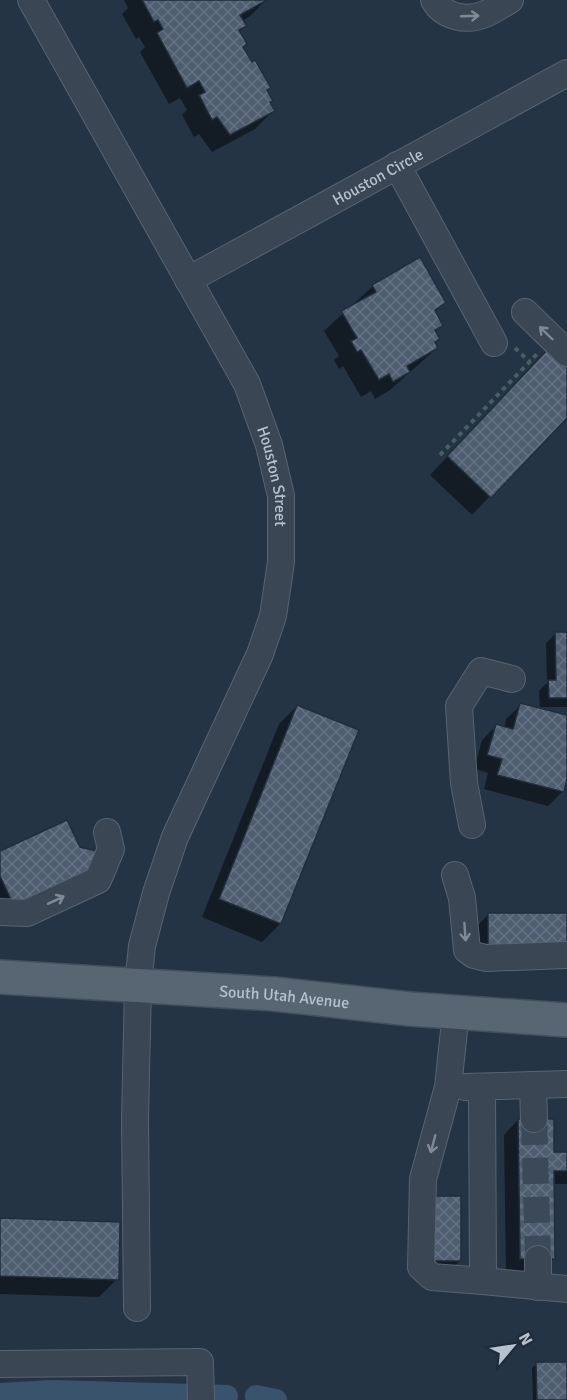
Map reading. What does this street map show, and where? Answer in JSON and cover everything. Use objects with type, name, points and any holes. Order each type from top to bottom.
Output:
[{"type":"main road","name":"South Utah Avenue","points":[[0,977],[274,994],[410,1009],[567,1020]]},
{"type":"street","name":"Houston Street","points":[[31,0],[247,384],[269,445],[281,496],[281,562],[273,616],[260,654],[175,837],[156,893],[142,946],[138,985],[135,1119],[137,1308]]},
{"type":"street","points":[[434,0],[438,7],[448,15],[465,17],[483,15],[510,0]]},
{"type":"street","name":"Houston Circle","points":[[188,280],[567,73]]},
{"type":"street","points":[[397,165],[494,343]]},
{"type":"street","points":[[525,312],[567,353]]},
{"type":"street","points":[[472,825],[464,783],[459,706],[481,670],[512,679]]},
{"type":"street","points":[[0,912],[27,913],[98,880],[111,849],[107,832]]},
{"type":"street","points":[[455,875],[462,898],[467,950],[474,955],[486,958],[567,955]]},
{"type":"street","points":[[456,1012],[448,1087],[423,1179],[422,1267],[432,1277],[567,1289]]},
{"type":"street","points":[[448,1087],[567,1084]]},
{"type":"street","points":[[533,1085],[534,1119]]},
{"type":"street","points":[[482,1087],[483,1281]]},
{"type":"street","points":[[538,1259],[538,1287]]},
{"type":"street","points":[[0,1364],[200,1362],[201,1400]]},
{"type":"path","points":[[440,454],[542,350]]},
{"type":"path","points":[[522,355],[530,362]]},
{"type":"building","points":[[142,0],[267,0],[240,15],[247,26],[239,30],[247,44],[243,47],[252,62],[255,60],[271,88],[267,90],[275,111],[230,135],[217,117],[212,120],[199,95],[205,92],[199,81],[187,88],[157,33],[163,29],[158,20],[154,22]]},
{"type":"building","points":[[420,257],[446,303],[435,310],[443,326],[435,330],[440,339],[435,342],[438,348],[407,366],[410,372],[393,382],[389,374],[379,380],[361,350],[357,352],[351,341],[357,338],[341,311],[376,292],[372,285]]},
{"type":"building","points":[[550,347],[567,363],[567,418],[491,498],[447,456]]},
{"type":"building","points":[[555,632],[567,632],[567,698],[549,698],[548,680],[556,680]]},
{"type":"building","points":[[520,703],[567,715],[567,779],[564,792],[497,775],[502,759],[487,755],[496,724],[513,729]]},
{"type":"building","points":[[297,705],[359,730],[281,924],[219,899]]},
{"type":"building","points":[[67,820],[80,847],[101,852],[97,870],[15,908],[0,876],[0,851]]},
{"type":"building","points":[[488,913],[567,913],[567,949],[488,949]]},
{"type":"building","points":[[518,1119],[554,1119],[554,1152],[567,1152],[567,1171],[554,1171],[555,1259],[520,1259]]},
{"type":"building","points":[[433,1196],[461,1196],[461,1261],[433,1261]]},
{"type":"building","points":[[0,1218],[120,1222],[119,1280],[0,1276]]},
{"type":"building","points":[[536,1362],[567,1362],[567,1400],[537,1400]]},
{"type":"waterway","points":[[0,1394],[52,1391],[227,1396]]},
{"type":"waterway","points":[[256,1396],[276,1400]]},
{"type":"tunnel","points":[[534,1119],[538,1259]]}]
